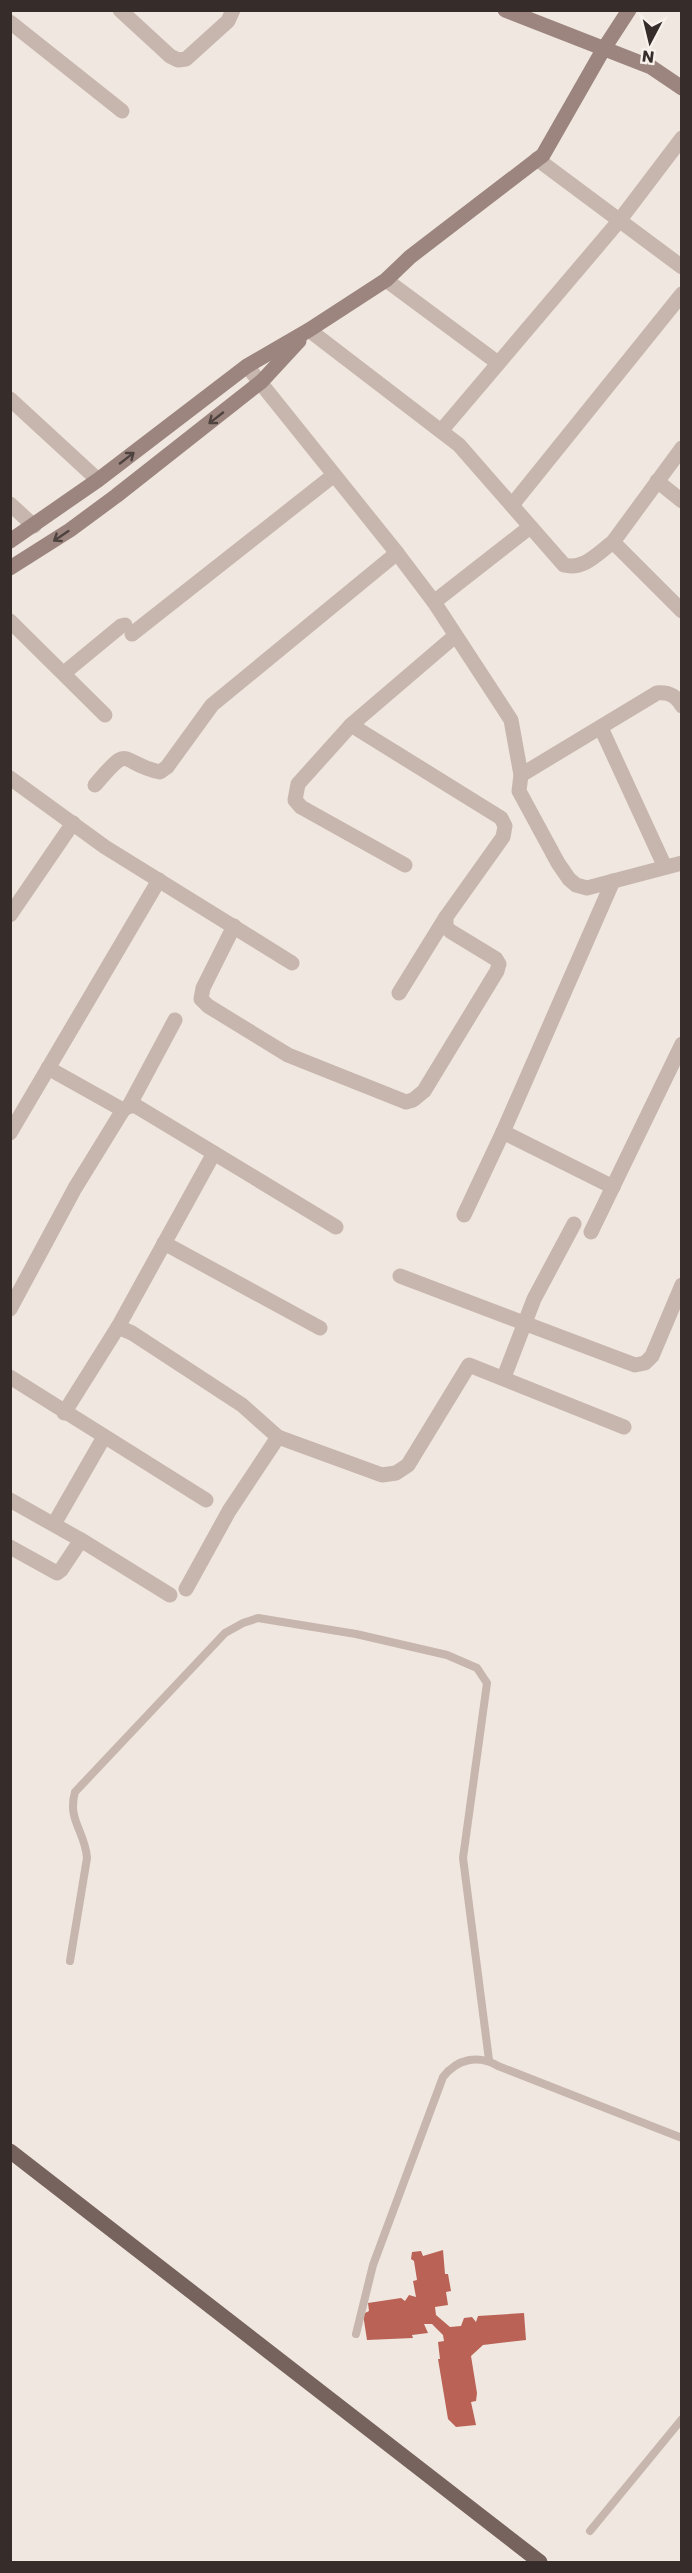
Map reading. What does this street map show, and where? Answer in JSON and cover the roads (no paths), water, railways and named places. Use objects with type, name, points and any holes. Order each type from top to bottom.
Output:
[{"type":"main road","points":[[10,2151],[540,2562]]},
{"type":"street","points":[[120,10],[170,56],[178,60],[186,59],[228,21],[233,10]]},
{"type":"street","points":[[505,10],[651,67],[681,88]]},
{"type":"street","points":[[10,541],[98,480],[247,366],[309,330],[386,280],[410,257],[543,155],[603,50],[629,10]]},
{"type":"street","points":[[10,22],[122,111]]},
{"type":"street","points":[[441,431],[619,221],[681,138]]},
{"type":"street","points":[[537,159],[681,267]]},
{"type":"street","points":[[386,280],[498,363]]},
{"type":"street","points":[[512,505],[681,294]]},
{"type":"street","points":[[10,568],[63,535],[116,496],[261,381],[309,330]]},
{"type":"street","points":[[309,330],[459,445],[564,565],[575,568],[584,565],[613,542],[681,448]]},
{"type":"street","points":[[247,366],[434,602],[511,720],[521,775],[519,791],[569,879],[587,888],[681,863]]},
{"type":"street","points":[[10,399],[98,480]]},
{"type":"street","points":[[64,673],[121,626],[129,630],[334,475]]},
{"type":"street","points":[[657,481],[681,501]]},
{"type":"street","points":[[10,504],[34,526]]},
{"type":"street","points":[[434,602],[531,527]]},
{"type":"street","points":[[613,542],[681,611]]},
{"type":"street","points":[[95,785],[116,760],[122,758],[131,759],[153,771],[160,772],[212,705],[397,553]]},
{"type":"street","points":[[10,621],[105,715]]},
{"type":"street","points":[[405,865],[301,807],[295,800],[298,783],[351,724],[455,636]]},
{"type":"street","points":[[521,775],[657,693],[668,692],[679,700],[681,706]]},
{"type":"street","points":[[351,724],[501,818],[505,826],[503,837],[446,917],[399,993]]},
{"type":"street","points":[[601,728],[665,867]]},
{"type":"street","points":[[10,778],[159,880],[292,963]]},
{"type":"street","points":[[10,915],[73,823]]},
{"type":"street","points":[[10,1133],[159,880]]},
{"type":"street","points":[[464,1215],[504,1132],[613,881]]},
{"type":"street","points":[[234,926],[203,988],[201,999],[208,1006],[288,1054],[406,1102],[413,1100],[424,1091],[497,971],[499,964],[496,959],[450,931],[446,927],[446,917]]},
{"type":"street","points":[[10,1309],[75,1188],[126,1108],[175,1020]]},
{"type":"street","points":[[591,1232],[681,1044]]},
{"type":"street","points":[[48,1068],[126,1108],[136,1106],[336,1227]]},
{"type":"street","points":[[504,1132],[613,1187]]},
{"type":"street","points":[[64,1413],[118,1327],[214,1153]]},
{"type":"street","points":[[504,1377],[534,1299],[574,1224]]},
{"type":"street","points":[[164,1243],[320,1328]]},
{"type":"street","points":[[400,1276],[635,1365],[645,1363],[652,1356],[681,1285]]},
{"type":"street","points":[[118,1327],[132,1333],[242,1405],[278,1437],[382,1474],[396,1473],[408,1465],[469,1365],[504,1377],[624,1427]]},
{"type":"street","points":[[10,1377],[206,1500]]},
{"type":"street","points":[[54,1524],[104,1437]]},
{"type":"street","points":[[186,1589],[229,1511],[278,1437]]},
{"type":"street","points":[[11,1502],[54,1524],[170,1595]]},
{"type":"street","points":[[10,1547],[57,1573],[81,1540]]},
{"type":"lane","points":[[70,1961],[87,1858],[86,1846],[72,1817],[75,1792],[225,1633],[258,1618],[356,1634],[436,1652],[468,1662],[477,1668],[487,1683],[463,1858],[489,2060]]},
{"type":"lane","points":[[356,2334],[373,2265],[443,2078],[448,2070],[461,2062],[480,2058],[489,2060],[681,2138]]},
{"type":"lane","points":[[590,2531],[681,2419]]}]
